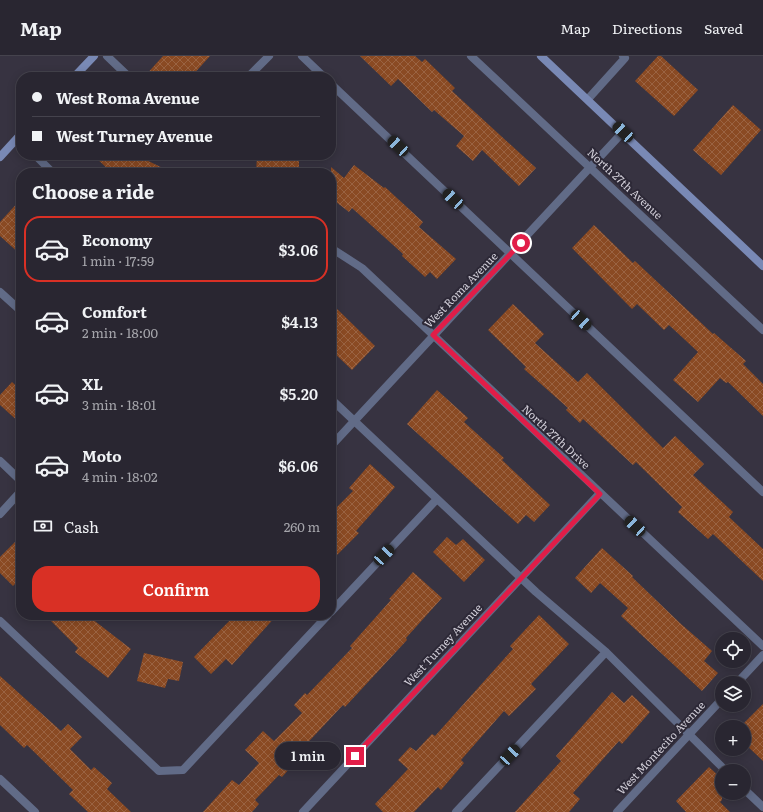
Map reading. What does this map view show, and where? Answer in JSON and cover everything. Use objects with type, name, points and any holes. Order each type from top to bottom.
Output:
[{"type":"main road","points":[[79,72],[94,56]]},
{"type":"main road","points":[[542,56],[763,266]]},
{"type":"main road","points":[[0,157],[16,142]]},
{"type":"street","points":[[107,56],[124,72]]},
{"type":"street","points":[[253,72],[269,56]]},
{"type":"street","points":[[302,56],[319,72]]},
{"type":"street","name":"North 27th Avenue","points":[[471,56],[763,330]]},
{"type":"street","points":[[588,99],[625,58],[623,56]]},
{"type":"street","points":[[336,89],[763,492]]},
{"type":"street","name":"West Roma Avenue","points":[[336,441],[623,132]]},
{"type":"street","points":[[40,160],[48,168]]},
{"type":"street","name":"North 27th Drive","points":[[336,251],[362,268],[600,494],[763,646]]},
{"type":"street","points":[[0,292],[16,306]]},
{"type":"street","points":[[336,404],[520,577],[606,652],[719,764]]},
{"type":"street","points":[[0,461],[16,476]]},
{"type":"street","name":"West Turney Avenue","points":[[303,812],[520,577],[600,494]]},
{"type":"street","points":[[0,514],[16,496]]},
{"type":"street","points":[[336,607],[437,499]]},
{"type":"street","points":[[0,621],[159,771],[183,770],[323,620]]},
{"type":"street","points":[[456,812],[606,652]]},
{"type":"street","points":[[744,676],[763,655]]},
{"type":"street","name":"West Montecito Avenue","points":[[617,812],[715,706]]},
{"type":"street","points":[[0,779],[35,812]]},
{"type":"street","points":[[751,796],[763,807]]},
{"type":"building","points":[[163,56],[210,56],[196,72],[149,72]]},
{"type":"building","points":[[360,56],[415,56],[422,62],[425,59],[455,88],[452,91],[536,168],[519,186],[482,150],[473,161],[456,146],[464,136],[434,110],[432,112],[398,79],[391,86]]},
{"type":"building","points":[[658,56],[661,56],[698,90],[674,116],[635,81]]},
{"type":"building","points":[[733,105],[761,130],[721,175],[693,150]]},
{"type":"building","points":[[98,160],[146,160],[163,168],[107,168]]},
{"type":"building","points":[[257,160],[299,160],[299,168],[256,168]]},
{"type":"building","points":[[354,165],[384,188],[385,187],[423,222],[419,227],[456,259],[437,279],[430,272],[425,277],[402,256],[403,254],[352,208],[349,212],[336,202],[336,171],[344,178]]},
{"type":"building","points":[[16,204],[16,250],[0,236],[0,222]]},
{"type":"building","points":[[594,225],[633,263],[635,261],[713,334],[714,333],[746,361],[743,364],[763,384],[763,416],[728,382],[726,383],[720,378],[698,402],[673,380],[698,352],[669,325],[664,330],[637,304],[632,309],[572,248]]},
{"type":"building","points":[[513,304],[544,334],[535,343],[578,382],[587,373],[663,448],[675,436],[704,464],[693,475],[733,512],[729,517],[763,549],[763,581],[713,534],[708,539],[678,512],[682,507],[636,462],[633,465],[583,419],[580,423],[566,410],[568,408],[524,369],[526,367],[488,330]]},
{"type":"building","points":[[336,308],[375,346],[352,370],[336,355]]},
{"type":"building","points":[[12,382],[16,386],[16,419],[0,405],[0,395]]},
{"type":"building","points":[[437,390],[468,418],[464,422],[504,458],[502,460],[550,505],[534,522],[526,515],[518,524],[407,424]]},
{"type":"building","points":[[370,464],[395,487],[356,531],[359,533],[336,556],[336,508],[353,491],[349,488]]},
{"type":"building","points":[[447,537],[456,545],[463,539],[485,560],[464,582],[433,552]]},
{"type":"building","points":[[16,541],[16,583],[13,586],[0,573],[0,557]]},
{"type":"building","points":[[602,548],[633,576],[632,577],[681,624],[712,651],[704,661],[718,673],[702,691],[621,616],[628,608],[600,583],[591,593],[575,578]]},
{"type":"building","points":[[413,572],[442,598],[406,638],[407,640],[345,707],[343,705],[298,753],[301,756],[282,777],[279,775],[255,800],[259,804],[252,812],[203,812],[232,780],[239,785],[259,763],[245,750],[263,731],[274,741],[302,713],[294,705],[305,693],[307,695],[352,648],[350,646],[391,600],[389,599]]},
{"type":"building","points":[[539,615],[569,644],[531,684],[536,689],[509,716],[504,711],[461,760],[464,763],[441,790],[438,787],[414,812],[383,812],[375,804],[408,769],[398,760],[410,747],[416,751],[432,734],[435,736],[513,649],[510,646]]},
{"type":"building","points":[[50,620],[93,620],[131,649],[108,678],[75,652],[78,648]]},
{"type":"building","points":[[230,620],[272,620],[232,665],[226,659],[211,674],[194,657]]},
{"type":"building","points":[[144,653],[183,662],[179,681],[168,679],[165,688],[137,681]]},
{"type":"building","points":[[0,676],[61,731],[68,724],[82,737],[70,749],[91,770],[94,767],[112,783],[107,789],[131,812],[88,812],[69,794],[73,790],[27,745],[24,748],[0,725]]},
{"type":"building","points":[[612,692],[624,703],[632,695],[650,712],[622,744],[619,741],[573,793],[580,799],[569,812],[515,812],[561,761],[556,756]]},
{"type":"building","points":[[763,704],[763,761],[751,750],[751,720],[747,720]]},
{"type":"building","points":[[709,767],[715,773],[715,800],[722,800],[720,802],[730,812],[686,812],[676,801]]},
{"type":"route","points":[[355,756],[510,588],[600,494],[433,335],[521,243]]}]
